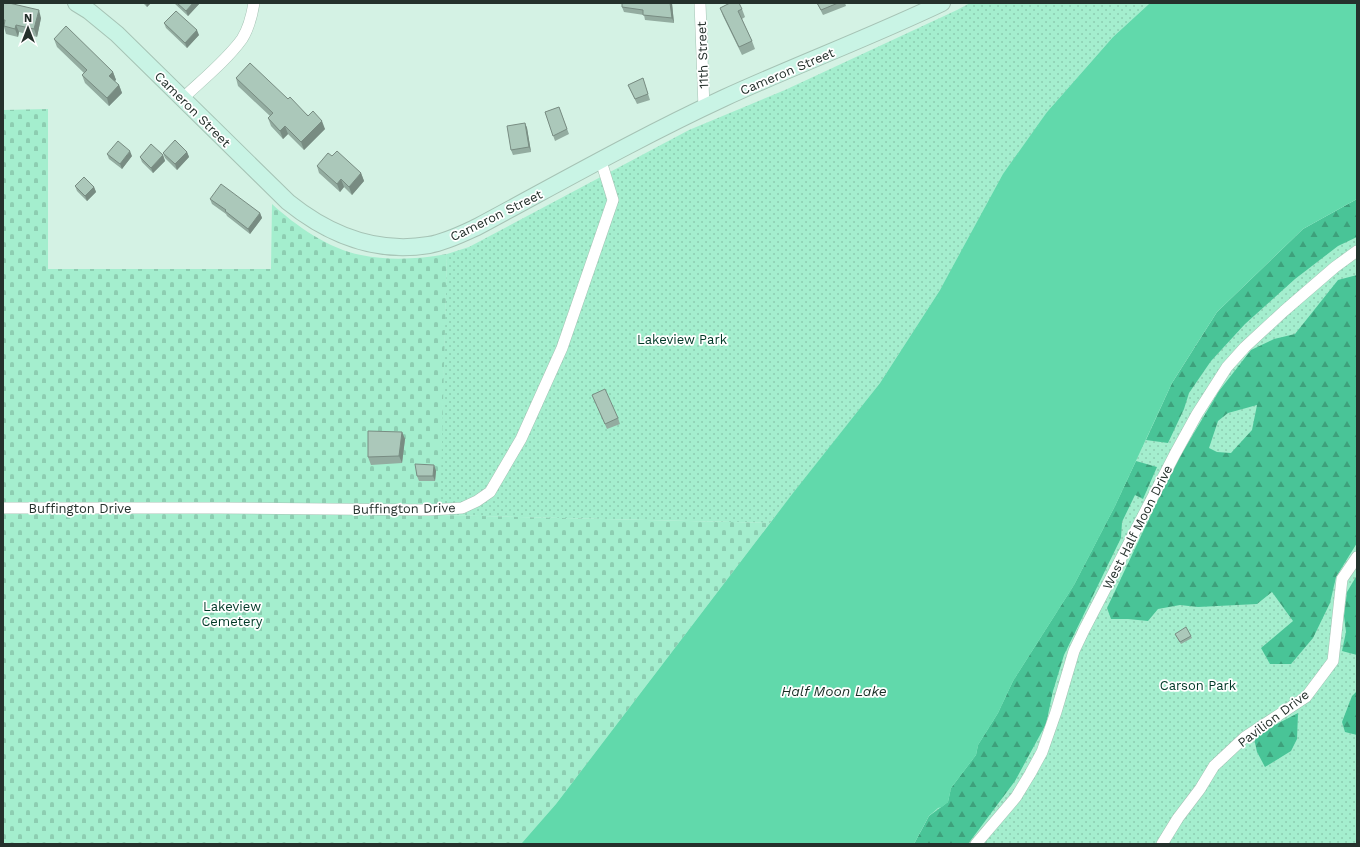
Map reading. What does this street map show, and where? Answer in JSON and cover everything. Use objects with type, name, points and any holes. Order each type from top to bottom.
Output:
[{"type":"main road","name":"Cameron Street","points":[[76,3],[90,11],[116,34],[288,202],[305,216],[327,229],[349,239],[373,245],[401,247],[429,245],[453,238],[477,227],[724,98],[903,22],[942,3]]},
{"type":"street","points":[[182,99],[226,57],[243,38],[251,17],[254,3]]},
{"type":"street","name":"11th Street","points":[[700,3],[704,108]]},
{"type":"street","name":"Buffington Drive","points":[[3,508],[429,510],[462,508],[477,501],[490,492],[521,439],[562,348],[613,200],[601,161]]},
{"type":"street","name":"West Half Moon Drive","points":[[976,844],[1016,797],[1030,774],[1047,738],[1074,651],[1080,637],[1175,454],[1197,414],[1227,367],[1245,347],[1284,311],[1335,267],[1357,251]]},
{"type":"street","name":"Pavilion Drive","points":[[1162,844],[1214,766],[1245,737],[1306,697],[1333,661],[1342,579],[1357,557]]},
{"type":"green space","name":"Lakeview Park","points":[[970,3],[1150,3],[1113,37],[1047,112],[940,290],[880,383],[770,523],[439,515],[447,254],[469,247],[689,130],[785,90]]},
{"type":"green space","name":"Lakeview Cemetery","points":[[48,109],[48,269],[271,269],[272,204],[314,236],[337,248],[349,252],[372,257],[394,259],[447,254],[440,515],[770,523],[556,804],[521,844],[3,844],[3,110]]},
{"type":"green space","name":"Carson Park","points":[[1357,199],[1357,844],[914,844],[1128,475],[1172,383]]},
{"type":"green space","points":[[1357,199],[1357,237],[1338,246],[1295,279],[1245,324],[1211,361],[1189,393],[1184,409],[1168,443],[1146,440],[1172,383],[1217,312],[1303,229]]},
{"type":"green space","points":[[1357,275],[1357,543],[1336,577],[1330,603],[1313,638],[1291,664],[1270,664],[1261,648],[1293,621],[1272,592],[1257,604],[1198,607],[1180,605],[1158,609],[1148,621],[1111,619],[1107,608],[1173,468],[1219,391],[1251,350],[1274,339],[1295,334],[1338,280]],"holes":[[[1257,405],[1252,430],[1231,453],[1217,452],[1209,448],[1218,421],[1228,413]]]},
{"type":"green space","points":[[1136,461],[1157,467],[1143,499],[1135,495],[1122,522],[1121,538],[1064,655],[1053,691],[1046,724],[1015,781],[968,844],[914,844],[929,816],[948,802],[951,788],[976,755],[978,745],[998,713],[1013,681],[1074,585],[1115,506]]},
{"type":"green space","points":[[1357,575],[1357,655],[1342,651],[1346,632],[1344,616],[1347,592]]},
{"type":"green space","points":[[1357,691],[1357,735],[1345,732],[1342,722],[1352,696]]},
{"type":"green space","points":[[1298,713],[1297,739],[1291,751],[1265,767],[1257,752],[1254,738]]},
{"type":"water","name":"Half Moon Lake","points":[[1150,3],[1357,3],[1357,199],[1303,229],[1217,312],[1172,383],[1115,506],[1074,585],[1013,681],[998,713],[978,745],[976,755],[951,788],[948,802],[929,816],[914,844],[521,844],[556,804],[793,493],[880,383],[940,290],[1003,174],[1047,112],[1113,37]]},
{"type":"building","points":[[3,3],[39,10],[34,29],[16,25],[15,29],[4,26],[5,20],[3,20]]},
{"type":"building","points":[[177,3],[193,3],[186,11]]},
{"type":"building","points":[[622,3],[670,3],[672,18],[643,15],[643,10],[622,7]]},
{"type":"building","points":[[730,3],[739,3],[742,9],[738,11],[752,41],[739,47],[720,8]]},
{"type":"building","points":[[817,3],[838,3],[821,10]]},
{"type":"building","points":[[176,11],[197,30],[185,43],[164,23]]},
{"type":"building","points":[[66,26],[113,72],[109,76],[119,85],[107,98],[82,75],[87,70],[54,39]]},
{"type":"building","points":[[250,63],[288,99],[290,97],[308,116],[313,111],[322,121],[301,142],[285,126],[280,131],[268,118],[273,113],[236,78]]},
{"type":"building","points":[[643,78],[648,94],[635,99],[628,85]]},
{"type":"building","points":[[559,107],[567,129],[553,136],[545,112]]},
{"type":"building","points":[[525,123],[529,147],[511,150],[507,126]]},
{"type":"building","points":[[175,140],[187,152],[175,164],[163,153]]},
{"type":"building","points":[[118,141],[130,151],[120,164],[107,154]]},
{"type":"building","points":[[151,144],[163,155],[151,168],[140,157]]},
{"type":"building","points":[[337,151],[361,173],[349,187],[341,179],[337,184],[317,166],[328,153],[332,156]]},
{"type":"building","points":[[84,177],[94,187],[85,196],[75,186]]},
{"type":"building","points":[[221,184],[260,213],[248,229],[225,211],[226,210],[210,199]]},
{"type":"building","points":[[605,389],[618,418],[605,424],[592,395]]},
{"type":"building","points":[[368,431],[402,432],[399,456],[368,457]]},
{"type":"building","points":[[415,464],[434,465],[433,476],[417,476]]},
{"type":"building","points":[[1186,627],[1191,636],[1180,642],[1175,634]]}]
